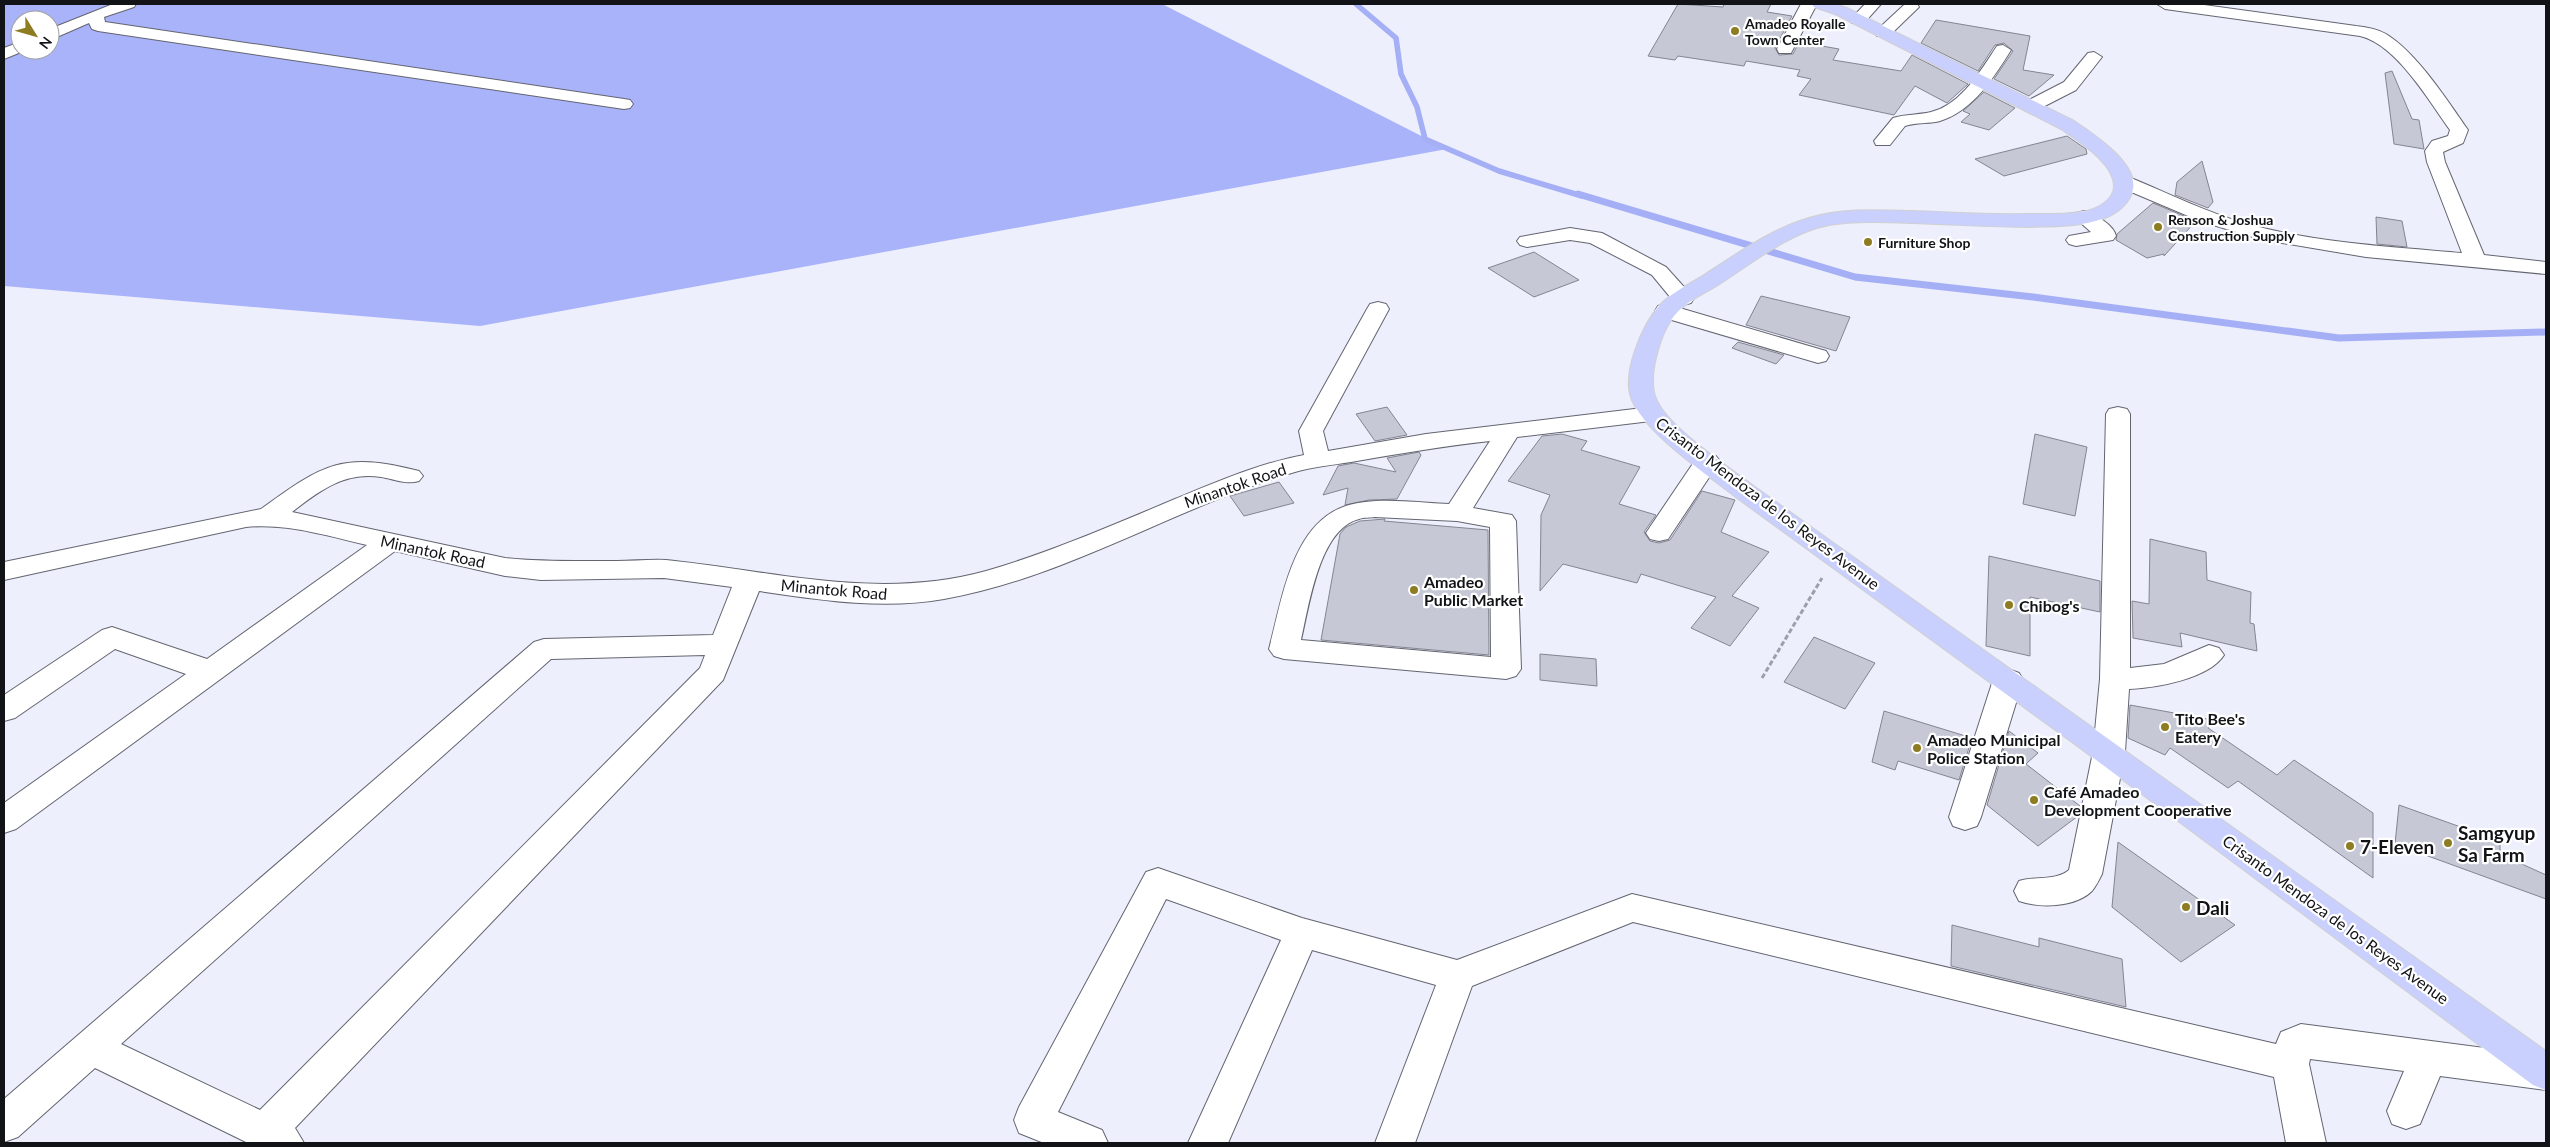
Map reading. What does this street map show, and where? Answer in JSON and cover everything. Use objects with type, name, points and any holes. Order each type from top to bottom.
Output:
[{"type":"main road","points":[[1675,305],[1710,281],[1790,232],[1811,223],[1862,216],[2052,220],[2097,214],[2115,204],[2122,194],[2124,182],[2114,164],[2095,144],[2031,106],[1826,4]]},
{"type":"main road","name":"Crisanto Mendoza de los Reyes Avenue","points":[[1675,305],[1652,340],[1644,369],[1643,393],[1651,414],[1707,461],[1836,556],[2109,752],[2546,1073]]},
{"type":"street","points":[[60,31],[95,15],[128,4]]},
{"type":"street","points":[[1785,50],[1809,4]]},
{"type":"street","points":[[1819,23],[1826,4]]},
{"type":"street","points":[[1858,20],[1873,4]]},
{"type":"street","points":[[2165,4],[2237,20],[2291,22],[2353,30],[2380,37],[2402,57],[2459,130],[2456,139],[2439,145],[2434,151],[2436,162],[2475,260]]},
{"type":"street","points":[[2282,4],[2291,22]]},
{"type":"street","points":[[1884,33],[1911,7]]},
{"type":"street","points":[[95,15],[98,26],[624,104]]},
{"type":"street","points":[[1884,141],[1899,122],[1941,114],[1982,81],[2003,50]]},
{"type":"street","points":[[2031,106],[2070,86],[2094,57]]},
{"type":"street","points":[[2124,182],[2210,217],[2258,232],[2382,251],[2546,268]]},
{"type":"street","points":[[2076,240],[2106,236],[2106,233],[2084,217]]},
{"type":"street","points":[[1527,241],[1570,234],[1595,237],[1659,271],[1675,305],[1818,356]]},
{"type":"street","points":[[1318,460],[1311,430],[1378,309]]},
{"type":"street","name":"Minantok Road","points":[[4,570],[224,523],[268,517],[294,520],[505,567],[541,572],[664,569],[871,595],[944,590],[993,578],[1083,547],[1226,487],[1291,465],[1426,441],[1651,414]]},
{"type":"street","points":[[2031,891],[2068,889],[2080,884],[2085,874],[2109,752],[2115,679],[2118,414]]},
{"type":"street","points":[[1458,513],[1509,430]]},
{"type":"street","points":[[1660,533],[1707,461]]},
{"type":"street","points":[[268,517],[316,483],[337,473],[370,468],[410,476]]},
{"type":"street","points":[[1376,509],[1458,513],[1503,521],[1506,670],[1284,650],[1308,557],[1326,531],[1342,517],[1358,511],[1376,509]]},
{"type":"street","points":[[4,820],[389,542]]},
{"type":"street","points":[[91,1048],[274,1137],[713,673],[749,580]]},
{"type":"street","points":[[4,710],[112,637],[210,671]]},
{"type":"street","points":[[4,1124],[544,649],[723,645]]},
{"type":"street","points":[[2115,679],[2154,678],[2182,670],[2209,655]]},
{"type":"street","points":[[1965,817],[2008,680]]},
{"type":"street","points":[[1088,1143],[1033,1120],[1158,882],[1302,933],[1458,976],[1632,908],[2290,1064]]},
{"type":"street","points":[[1208,1143],[1302,933]]},
{"type":"street","points":[[1395,1143],[1458,976]]},
{"type":"street","points":[[2306,1143],[2290,1064],[2294,1044],[2301,1041],[2546,1073]]},
{"type":"street","points":[[2406,1111],[2428,1058]]},
{"type":"path","points":[[1762,678],[1836,556]]},
{"type":"shaded area","points":[[4,4],[1162,4],[1447,149],[480,326],[4,286]]},
{"type":"building","points":[[1678,4],[1723,7],[1724,4],[1771,4],[1767,12],[1792,16],[1775,48],[1779,55],[1793,54],[1799,42],[1839,49],[1833,60],[1901,71],[1912,55],[1968,84],[1947,103],[1915,86],[1894,115],[1799,95],[1811,79],[1797,76],[1800,70],[1746,61],[1744,66],[1678,56],[1675,60],[1648,56]]},
{"type":"building","points":[[1936,20],[2030,36],[2023,70],[2054,75],[2029,96],[1994,79],[2013,51],[2004,43],[1995,45],[1978,71],[1921,43]]},
{"type":"building","points":[[2392,71],[2412,119],[2419,120],[2424,149],[2394,144],[2385,73]]},
{"type":"building","points":[[1984,92],[2015,108],[1989,130],[1961,122],[1970,114],[1963,111]]},
{"type":"building","points":[[2067,136],[2086,149],[2087,154],[2004,176],[1975,159]]},
{"type":"building","points":[[2202,161],[2213,202],[2208,208],[2175,195],[2177,182]]},
{"type":"building","points":[[2153,203],[2196,221],[2164,256],[2164,254],[2147,258],[2116,240],[2117,234]]},
{"type":"building","points":[[2376,217],[2402,221],[2407,247],[2377,244]]},
{"type":"building","points":[[1534,252],[1579,280],[1534,297],[1488,268]]},
{"type":"building","points":[[1761,296],[1850,317],[1836,351],[1746,325]]},
{"type":"building","points":[[1738,342],[1784,355],[1776,364],[1732,348]]},
{"type":"building","points":[[1387,407],[1407,435],[1375,441],[1356,414]]},
{"type":"building","points":[[1562,434],[1587,441],[1581,450],[1640,467],[1619,504],[1656,515],[1644,532],[1650,541],[1659,543],[1670,540],[1702,491],[1735,500],[1721,532],[1769,552],[1732,596],[1759,608],[1730,646],[1691,628],[1716,597],[1641,574],[1637,583],[1563,564],[1540,591],[1541,515],[1550,495],[1508,481],[1542,436]]},
{"type":"building","points":[[2035,434],[2087,447],[2075,516],[2023,504]]},
{"type":"building","points":[[1419,452],[1421,455],[1397,499],[1369,500],[1345,505],[1348,488],[1323,495],[1338,466],[1354,463],[1396,472],[1387,458]]},
{"type":"building","points":[[1279,482],[1294,503],[1244,516],[1230,496]]},
{"type":"building","name":"Amadeo Public Market","points":[[1385,519],[1384,521],[1488,530],[1489,655],[1321,640],[1340,534],[1346,527],[1360,521]]},
{"type":"building","points":[[2150,539],[2206,552],[2207,580],[2251,592],[2250,623],[2254,624],[2257,651],[2180,633],[2182,647],[2133,638],[2132,601],[2149,604]]},
{"type":"building","name":"Chibog's","points":[[1989,556],[2100,581],[2100,612],[2030,597],[2030,656],[1986,646]]},
{"type":"building","points":[[1814,637],[1875,663],[1845,709],[1784,682]]},
{"type":"building","points":[[1540,654],[1596,659],[1597,686],[1540,680]]},
{"type":"building","points":[[2130,705],[2213,720],[2208,728],[2277,775],[2294,760],[2373,813],[2373,878],[2238,781],[2228,788],[2170,748],[2165,755],[2128,738]]},
{"type":"building","name":"Amadeo Municipal Police Station","points":[[1884,711],[1972,738],[1959,780],[1898,761],[1895,770],[1872,762]]},
{"type":"building","points":[[2009,731],[2038,753],[2026,764],[2080,806],[2078,816],[2038,846],[1987,805]]},
{"type":"building","name":"Samgyup Sa Farm","points":[[2399,805],[2500,841],[2500,854],[2546,875],[2546,899],[2395,844]]},
{"type":"building","points":[[2118,842],[2235,925],[2181,962],[2112,907]]},
{"type":"building","points":[[1952,925],[2039,947],[2039,938],[2122,959],[2126,1007],[1951,966]]},
{"type":"waterway","points":[[1356,4],[1396,38],[1401,74],[1417,107],[1425,139],[1499,171],[1582,196]]},
{"type":"waterway","points":[[1578,194],[1855,277],[2033,297],[2339,338],[2546,332]]},
{"type":"place","name":"Amadeo Royalle Town Center","points":[[1735,31]]},
{"type":"place","name":"Renson & Joshua Construction Supply","points":[[2158,227]]},
{"type":"place","name":"Furniture Shop","points":[[1868,242]]},
{"type":"place","name":"Amadeo Public Market","points":[[1414,590]]},
{"type":"place","name":"Chibog's","points":[[2009,605]]},
{"type":"place","name":"Tito Bee's Eatery","points":[[2165,727]]},
{"type":"place","name":"Amadeo Municipal Police Station","points":[[1917,748]]},
{"type":"place","name":"Café Amadeo Development Cooperative","points":[[2034,800]]},
{"type":"place","name":"Samgyup Sa Farm","points":[[2448,843]]},
{"type":"place","name":"7-Eleven","points":[[2350,846]]},
{"type":"place","name":"Dali","points":[[2186,907]]}]
